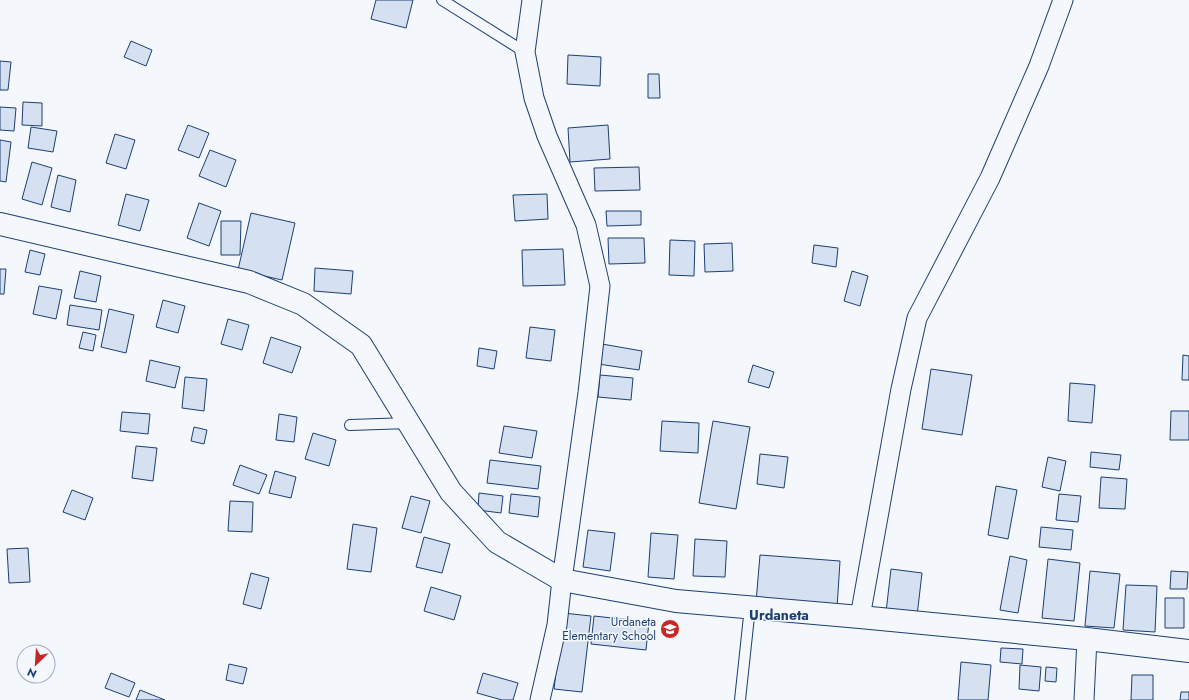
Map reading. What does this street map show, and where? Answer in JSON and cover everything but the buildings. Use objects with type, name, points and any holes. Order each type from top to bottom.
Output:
[{"type":"street","points":[[532,0],[525,52],[534,98],[547,136],[586,225],[600,286],[588,393],[557,625],[540,700]]},
{"type":"street","points":[[860,617],[901,389],[917,318],[990,178],[1039,66],[1063,0]]},
{"type":"street","points":[[0,224],[249,282],[304,304],[361,345],[451,492],[497,542],[562,580],[676,601],[1087,639],[1189,651]]},
{"type":"street","points":[[1084,700],[1087,639]]},
{"type":"lane","points":[[442,0],[525,52]]},
{"type":"lane","points":[[350,425],[409,423]]},
{"type":"lane","points":[[740,700],[750,607]]},
{"type":"place","name":"Urdaneta Elementary School","points":[[670,629]]},
{"type":"district","name":"Urdaneta","points":[[779,615]]}]
